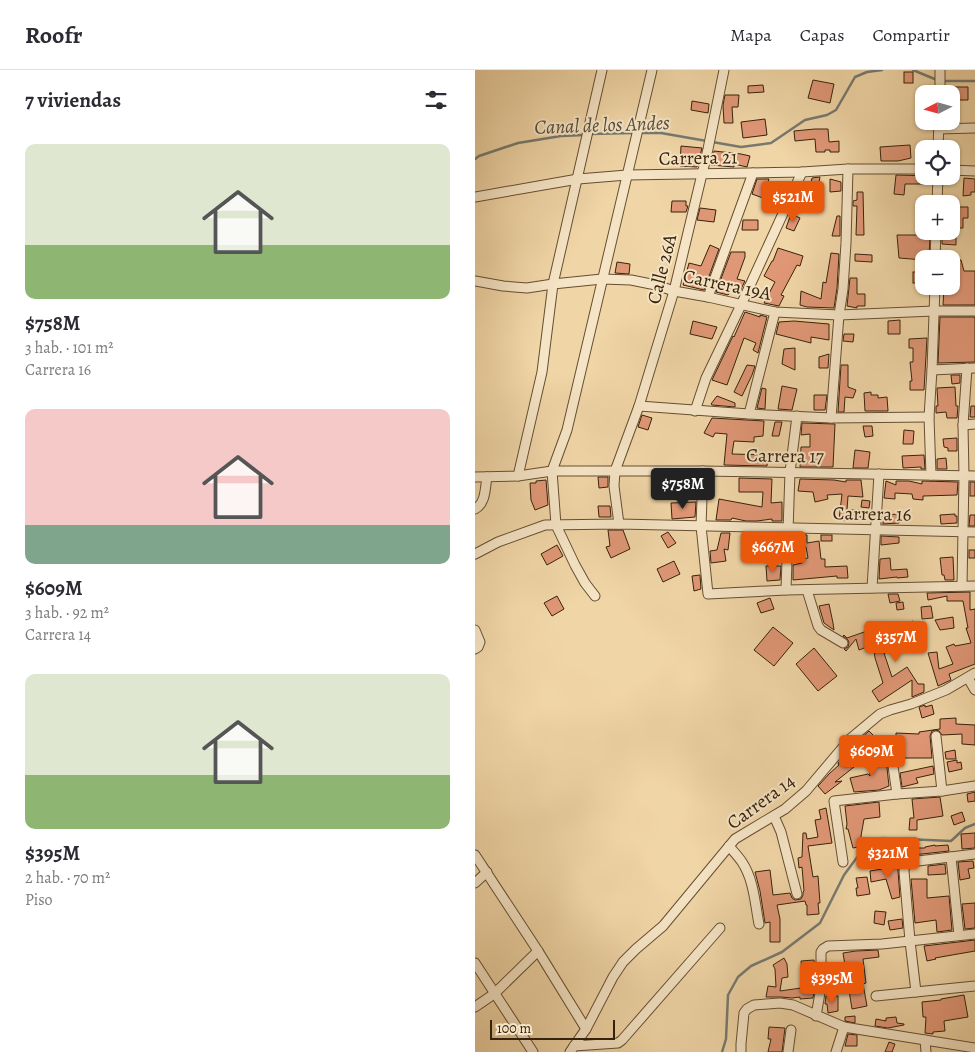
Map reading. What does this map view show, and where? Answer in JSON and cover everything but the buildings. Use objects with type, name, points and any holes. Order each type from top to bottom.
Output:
[{"type":"street","points":[[518,476],[542,372],[553,284],[602,70]]},
{"type":"street","points":[[595,596],[575,565],[557,525],[552,471],[567,430],[652,70]]},
{"type":"street","name":"Calle 26A","points":[[615,471],[639,406],[674,291],[708,149],[724,70]]},
{"type":"street","points":[[940,70],[940,85]]},
{"type":"street","points":[[960,127],[975,128]]},
{"type":"street","points":[[831,418],[839,315],[843,289],[848,169]]},
{"type":"street","name":"Carrera 21","points":[[475,197],[578,179],[627,175],[915,169]]},
{"type":"street","points":[[960,170],[975,171]]},
{"type":"street","points":[[695,411],[706,378],[802,172]]},
{"type":"street","points":[[708,297],[753,173]]},
{"type":"street","name":"Carrera 19A","points":[[475,281],[527,288],[602,279],[631,280],[775,312],[839,315],[934,311],[975,312]]},
{"type":"street","points":[[931,476],[929,417],[935,295]]},
{"type":"street","points":[[749,414],[775,312]]},
{"type":"street","points":[[932,370],[971,368],[963,425],[962,586]]},
{"type":"street","points":[[639,406],[831,418],[929,417]]},
{"type":"street","points":[[786,590],[790,472],[797,416]]},
{"type":"street","points":[[963,425],[975,424]]},
{"type":"street","name":"Carrera 17","points":[[475,477],[518,476],[552,471],[790,472],[975,476]]},
{"type":"street","points":[[615,471],[614,486],[619,524]]},
{"type":"street","points":[[703,471],[701,526],[708,594],[786,590],[975,586]]},
{"type":"street","points":[[872,588],[879,474]]},
{"type":"street","points":[[475,509],[481,506],[483,501],[487,476]]},
{"type":"street","name":"Carrera 16","points":[[475,554],[497,542],[545,525],[619,524],[975,532]]},
{"type":"street","points":[[807,590],[818,626],[821,630],[843,643]]},
{"type":"street","points":[[475,630],[480,642],[475,649]]},
{"type":"street","points":[[972,676],[975,690]]},
{"type":"street","name":"Carrera 14","points":[[572,1049],[586,1029],[613,977],[623,962],[635,949],[663,926],[735,839],[785,809],[806,791],[850,739],[880,714],[920,701],[972,676]]},
{"type":"street","points":[[936,736],[942,791]]},
{"type":"street","points":[[890,745],[897,794]]},
{"type":"street","points":[[843,862],[834,802],[975,786]]},
{"type":"street","points":[[774,816],[781,832],[797,894]]},
{"type":"street","points":[[729,846],[743,862],[752,888],[759,924]]},
{"type":"street","points":[[916,992],[910,941],[905,865],[910,862],[975,854]]},
{"type":"street","points":[[475,855],[586,1029]]},
{"type":"street","points":[[951,857],[959,935]]},
{"type":"street","points":[[475,883],[487,872]]},
{"type":"street","points":[[572,1049],[618,1043],[623,1040],[720,928]]},
{"type":"street","points":[[816,1016],[821,987],[821,952],[828,946],[882,944],[975,934]]},
{"type":"street","points":[[475,1007],[494,994],[538,951]]},
{"type":"street","points":[[475,963],[533,1052]]},
{"type":"street","points":[[876,996],[975,986]]},
{"type":"street","points":[[741,1052],[744,1013],[747,1009],[754,1006],[780,1003],[793,1005],[844,1027],[975,1048]]},
{"type":"street","points":[[836,1052],[844,1027]]},
{"type":"street","points":[[788,1052],[791,1030]]},
{"type":"street","points":[[925,1040],[926,1052]]},
{"type":"waterway","name":"Canal de los Andes","points":[[640,133],[661,133],[741,147],[771,143],[805,120],[827,115],[836,110],[855,77],[867,72],[882,70]]},
{"type":"waterway","name":"Canal de los Andes","points":[[913,70],[937,80]]},
{"type":"waterway","name":"Canal de los Andes","points":[[943,81],[975,81]]},
{"type":"waterway","name":"Canal de los Andes","points":[[590,134],[634,133]]},
{"type":"waterway","name":"Canal de los Andes","points":[[475,159],[518,143],[561,136],[584,135]]},
{"type":"waterway","points":[[722,1052],[726,1039],[728,995],[738,977],[751,966],[782,952],[820,923],[844,875],[861,852],[882,838],[951,841],[965,828],[975,824]]}]
